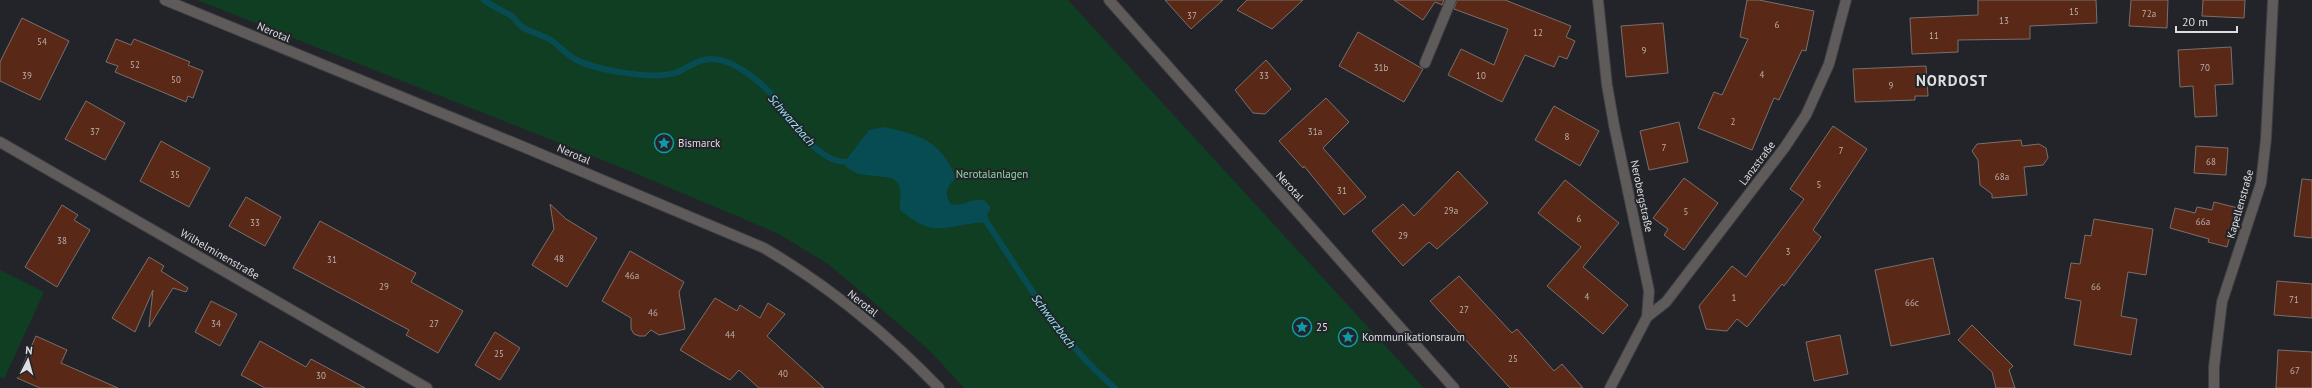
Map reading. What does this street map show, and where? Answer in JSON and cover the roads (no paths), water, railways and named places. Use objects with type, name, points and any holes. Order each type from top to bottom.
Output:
[{"type":"street","name":"Nerotal","points":[[165,0],[519,144],[764,248],[792,265],[876,328],[939,388]]},
{"type":"street","name":"Nerotal","points":[[1109,0],[1454,388]]},
{"type":"street","points":[[1426,63],[1451,0]]},
{"type":"street","name":"Nerobergstraße","points":[[1598,0],[1607,85],[1614,125],[1649,291],[1647,317],[1610,388]]},
{"type":"street","name":"Lanzstraße","points":[[1647,317],[1666,302],[1785,147],[1806,115],[1829,64],[1846,0]]},
{"type":"street","name":"Kapellenstraße","points":[[2214,388],[2214,367],[2222,302],[2261,183],[2266,139],[2273,0]]},
{"type":"street","name":"Wilhelminenstraße","points":[[0,142],[427,388]]},
{"type":"water","points":[[885,127],[920,137],[936,148],[950,165],[956,178],[947,190],[947,197],[951,204],[955,205],[975,200],[984,200],[991,208],[987,214],[989,219],[982,222],[948,228],[933,228],[926,226],[918,223],[900,210],[899,185],[892,178],[858,174],[846,167],[846,160],[869,130]]},
{"type":"waterway","name":"Schwarzbach","points":[[484,0],[512,16],[524,28],[546,37],[571,57],[594,66],[631,74],[664,75],[673,74],[693,64],[708,59],[716,59],[734,65],[748,73],[767,89],[777,100],[800,132],[819,151],[830,158],[841,162],[854,161]]},
{"type":"waterway","name":"Schwarzbach","points":[[979,218],[986,221],[1029,287],[1060,330],[1095,370],[1115,388]]},
{"type":"place","name":"Bismarck","points":[[664,143]]},
{"type":"place","name":"25","points":[[1302,327]]},
{"type":"place","name":"Kommunikationsraum","points":[[1348,337]]},
{"type":"district","name":"NORDOST","points":[[1952,80]]},
{"type":"park label","name":"Nerotalanlagen","points":[[992,174]]}]
